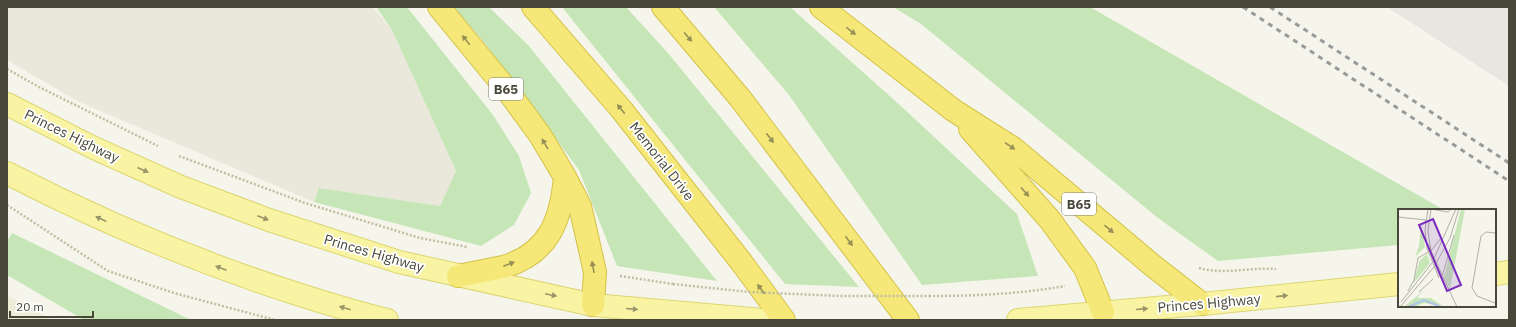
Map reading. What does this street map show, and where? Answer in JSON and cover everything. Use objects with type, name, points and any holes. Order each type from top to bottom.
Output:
[{"type":"highway","name":"B65","points":[[439,7],[507,90],[540,135],[580,206],[595,272],[593,313]]},
{"type":"highway","name":"Memorial Drive","points":[[533,7],[625,115],[742,263],[784,320]]},
{"type":"highway","points":[[663,7],[740,98],[908,320]]},
{"type":"highway","name":"B65","points":[[821,7],[953,110],[1013,148],[1152,265],[1202,304]]},
{"type":"highway","name":"B65","points":[[953,110],[1050,220],[1085,268],[1104,316]]},
{"type":"highway","points":[[458,276],[504,266],[522,259],[538,248],[550,233],[559,215],[565,177]]},
{"type":"main road","name":"Princes Highway","points":[[7,104],[94,148],[174,183],[269,220],[399,262],[458,276],[593,313],[691,314],[763,320]]},
{"type":"main road","points":[[7,173],[57,199],[144,239],[240,275],[331,305],[387,320]]},
{"type":"main road","points":[[1496,274],[1509,272]]},
{"type":"main road","name":"Princes Highway","points":[[1018,320],[1104,316],[1202,304],[1398,284]]},
{"type":"path","points":[[7,69],[39,87],[163,149]]},
{"type":"path","points":[[177,155],[305,203],[412,236],[467,247],[474,246]]},
{"type":"path","points":[[7,205],[108,271],[174,293],[275,320]]},
{"type":"path","points":[[1193,265],[1200,269],[1218,271],[1260,268],[1282,270]]},
{"type":"path","points":[[673,284],[749,292],[840,296],[973,295],[1050,289],[1072,285]]},
{"type":"shaded area","points":[[7,7],[373,7],[392,30],[456,171],[440,206],[319,188],[314,202],[79,102],[7,60]]},
{"type":"shaded area","points":[[1387,7],[1509,7],[1509,86]]},
{"type":"shaded area","points":[[7,295],[53,320],[7,320]]},
{"type":"green space","points":[[376,7],[407,7],[493,115],[519,156],[531,193],[514,225],[481,246],[314,202],[319,188],[440,206],[456,171],[392,30]]},
{"type":"green space","points":[[454,7],[489,7],[529,46],[717,281],[617,266],[579,170],[487,46]]},
{"type":"green space","points":[[562,7],[626,7],[668,53],[859,287],[785,284]]},
{"type":"green space","points":[[714,7],[790,7],[902,107],[1017,214],[1038,276],[922,285],[789,95]]},
{"type":"green space","points":[[893,7],[1090,7],[1442,209],[1398,209],[1398,245],[1218,261],[1158,218],[921,24]]},
{"type":"green space","points":[[12,233],[191,320],[84,320],[7,275],[7,241]]},
{"type":"railway","points":[[1243,7],[1509,181]]},
{"type":"railway","points":[[1270,7],[1509,163]]}]
